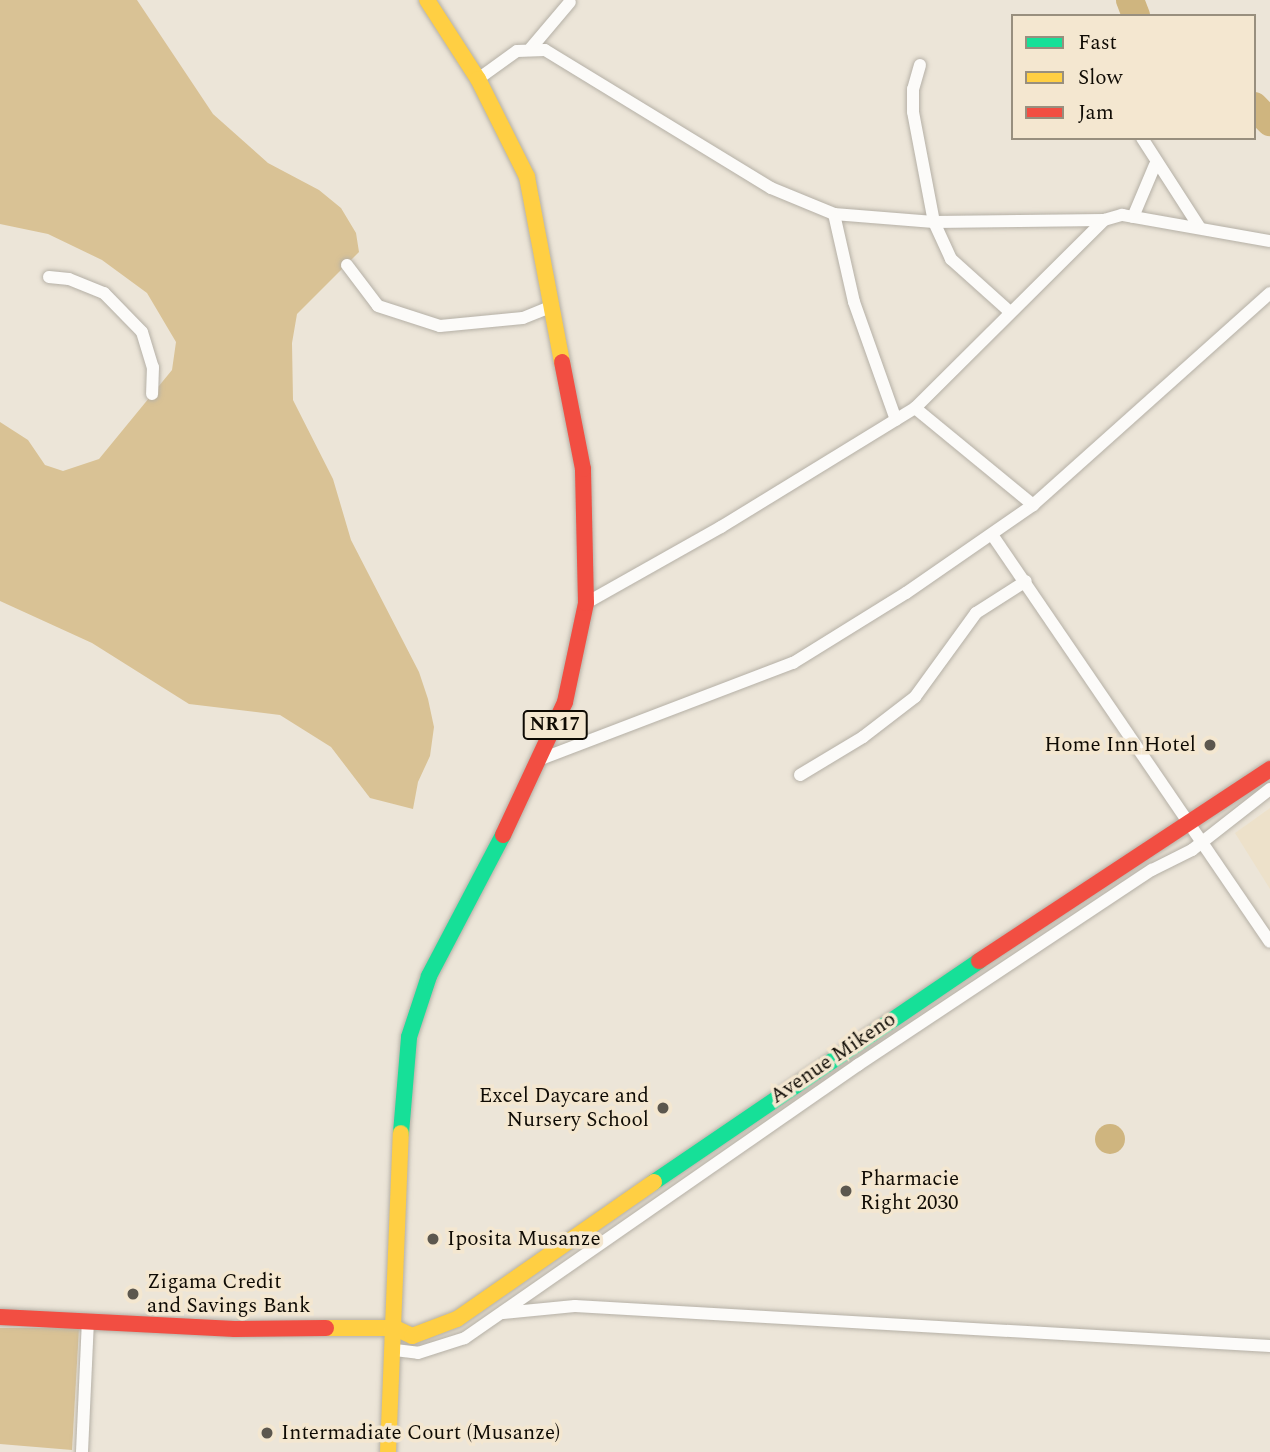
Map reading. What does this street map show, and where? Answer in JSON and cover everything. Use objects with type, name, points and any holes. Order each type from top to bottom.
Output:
[{"type":"main road","name":"NR17","points":[[388,1452],[395,1350],[402,1094],[409,1037],[429,976],[541,759],[574,675],[586,603],[583,469],[527,177],[478,79],[427,0]]},
{"type":"main road","name":"Avenue Mikeno","points":[[395,1328],[412,1336],[457,1319],[538,1260],[1136,855],[1188,826],[1270,769]]},
{"type":"main road","points":[[0,1317],[235,1329],[395,1328]]},
{"type":"street","points":[[531,48],[570,2]]},
{"type":"street","points":[[478,79],[517,51],[531,48],[545,50],[771,188],[834,214],[934,222],[1104,220],[1133,217],[1270,241]]},
{"type":"street","points":[[920,65],[913,89],[913,112],[934,222],[951,259],[1009,311]]},
{"type":"street","points":[[1143,140],[1155,165],[1200,228]]},
{"type":"street","points":[[1133,217],[1155,165]]},
{"type":"street","points":[[834,214],[854,302],[896,420]]},
{"type":"street","points":[[586,603],[915,408],[1009,311],[1104,220]]},
{"type":"street","points":[[347,265],[378,306],[440,326],[523,318],[552,306]]},
{"type":"street","points":[[49,277],[69,279],[104,293],[142,332],[153,367],[152,394]]},
{"type":"street","points":[[541,759],[793,663],[993,536],[1033,506],[1270,293]]},
{"type":"street","points":[[915,408],[1033,506]]},
{"type":"street","points":[[993,536],[1026,581],[1188,826],[1270,942]]},
{"type":"street","points":[[800,775],[863,737],[915,697],[976,613],[1026,581]]},
{"type":"street","name":"Avenue Mikeno","points":[[395,1350],[418,1353],[465,1338],[847,1072],[1152,870],[1201,842],[1270,789]]},
{"type":"street","points":[[537,1307],[538,1260]]},
{"type":"street","points":[[477,1305],[498,1314],[537,1307],[752,1315],[1270,1346]]},
{"type":"street","points":[[82,1452],[88,1321]]},
{"type":"shaded area","points":[[0,0],[137,0],[213,114],[268,163],[319,190],[341,208],[356,233],[359,252],[297,314],[292,343],[293,400],[333,479],[351,540],[419,672],[428,699],[434,727],[430,756],[418,782],[413,809],[370,798],[331,747],[280,715],[189,704],[92,643],[0,601],[0,422],[28,440],[45,465],[63,471],[99,459],[172,370],[176,342],[147,293],[102,260],[48,234],[0,224]]},
{"type":"shaded area","points":[[1270,808],[1270,889],[1235,833]]},
{"type":"shaded area","points":[[1110,1124],[1120,1129],[1125,1139],[1120,1149],[1110,1154],[1100,1149],[1095,1139],[1100,1129]]},
{"type":"shaded area","points":[[0,1328],[79,1328],[72,1450],[0,1444]]},
{"type":"waterway","points":[[1130,0],[1135,14]]},
{"type":"waterway","points":[[1256,108],[1270,122]]},
{"type":"traffic: fast","points":[[401,1133],[409,1037],[429,976],[503,835]]},
{"type":"traffic: fast","points":[[654,1182],[979,961]]},
{"type":"traffic: slow","points":[[427,0],[478,79],[527,177],[562,362]]},
{"type":"traffic: slow","points":[[388,1452],[401,1133]]},
{"type":"traffic: slow","points":[[326,1328],[395,1328],[412,1336],[457,1319],[654,1182]]},
{"type":"traffic: jam","points":[[503,835],[565,702],[586,603],[583,469],[562,362]]},
{"type":"traffic: jam","points":[[979,961],[1270,769]]},
{"type":"traffic: jam","points":[[0,1317],[235,1329],[326,1328]]},
{"type":"place","name":"Home Inn Hotel","points":[[1210,745]]},
{"type":"place","name":"Excel Daycare and Nursery School","points":[[663,1108]]},
{"type":"place","name":"Pharmacie Right 2030","points":[[846,1191]]},
{"type":"place","name":"Iposita Musanze","points":[[433,1239]]},
{"type":"place","name":"Zigama Credit and Savings Bank","points":[[133,1294]]},
{"type":"place","name":"Intermadiate Court (Musanze)","points":[[267,1433]]}]
